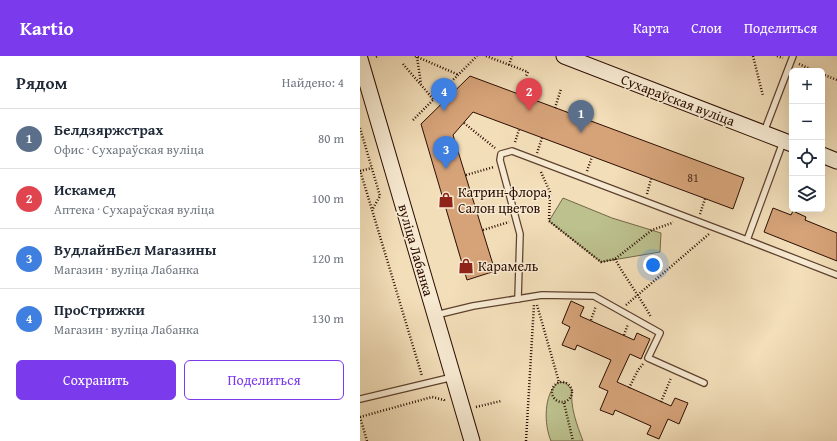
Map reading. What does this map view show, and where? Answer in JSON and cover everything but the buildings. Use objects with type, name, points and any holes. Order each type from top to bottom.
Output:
[{"type":"main road","points":[[360,60],[372,56]]},
{"type":"main road","name":"Сухараўская вуліца","points":[[564,56],[788,143]]},
{"type":"main road","name":"вуліца Лабанка","points":[[360,60],[472,441]]},
{"type":"main road","points":[[825,157],[837,161]]},
{"type":"lane","points":[[763,133],[792,58]]},
{"type":"lane","points":[[747,240],[788,143]]},
{"type":"lane","points":[[518,299],[520,234],[500,160],[501,154],[512,151],[837,275]]},
{"type":"lane","points":[[435,315],[473,306],[542,295],[594,296],[660,333],[648,358],[704,383]]},
{"type":"lane","points":[[360,399],[453,376]]},
{"type":"path","points":[[416,56],[459,75]]},
{"type":"path","points":[[416,56],[421,85]]},
{"type":"path","points":[[413,120],[477,56]]},
{"type":"path","points":[[486,56],[528,72],[526,76]]},
{"type":"path","points":[[509,65],[512,56]]},
{"type":"path","points":[[754,56],[763,96]]},
{"type":"path","points":[[403,64],[434,100]]},
{"type":"path","points":[[825,75],[837,80]]},
{"type":"path","points":[[554,108],[561,90]]},
{"type":"path","points":[[464,123],[501,154]]},
{"type":"path","points":[[360,128],[380,196],[372,211]]},
{"type":"path","points":[[512,151],[519,130]]},
{"type":"path","points":[[542,138],[535,160],[550,192],[550,221],[601,262],[615,259],[652,230],[672,223],[676,213]]},
{"type":"path","points":[[584,178],[592,157]]},
{"type":"path","points":[[466,175],[501,164]]},
{"type":"path","points":[[372,168],[360,171],[361,180],[372,211],[422,376],[432,397]]},
{"type":"path","points":[[644,201],[651,179]]},
{"type":"path","points":[[698,222],[705,199]]},
{"type":"path","points":[[483,230],[516,220]]},
{"type":"path","points":[[620,310],[715,228]]},
{"type":"path","points":[[615,259],[625,277],[639,295],[660,333]]},
{"type":"path","points":[[534,296],[559,382]]},
{"type":"path","points":[[526,441],[534,296]]},
{"type":"path","points":[[591,320],[599,299]]},
{"type":"path","points":[[629,388],[638,370],[648,358]]},
{"type":"path","points":[[661,402],[675,370]]},
{"type":"path","points":[[559,382],[566,383],[572,390],[571,397],[564,403],[557,402],[552,396],[551,389],[559,382]]},
{"type":"path","points":[[367,441],[360,417],[432,397],[444,400],[447,407]]},
{"type":"path","points":[[476,407],[501,401]]},
{"type":"path","points":[[564,403],[573,441]]},
{"type":"green space","points":[[563,198],[612,218],[661,233],[660,252],[601,262],[549,221]]},
{"type":"green space","points":[[559,382],[566,383],[572,390],[573,409],[583,441],[551,441],[547,427],[546,410],[550,394]]},
{"type":"place","name":"ПроСтрижки","points":[[444,111]]},
{"type":"place","name":"Искамед","points":[[529,111]]},
{"type":"place","name":"Белдзяржстрах","points":[[581,133]]},
{"type":"place","name":"ВудлайнБел Магазины","points":[[446,169]]},
{"type":"place","name":"Катрин-флора, Салон цветов","points":[[446,200]]},
{"type":"place","name":"Карамель","points":[[466,266]]}]
